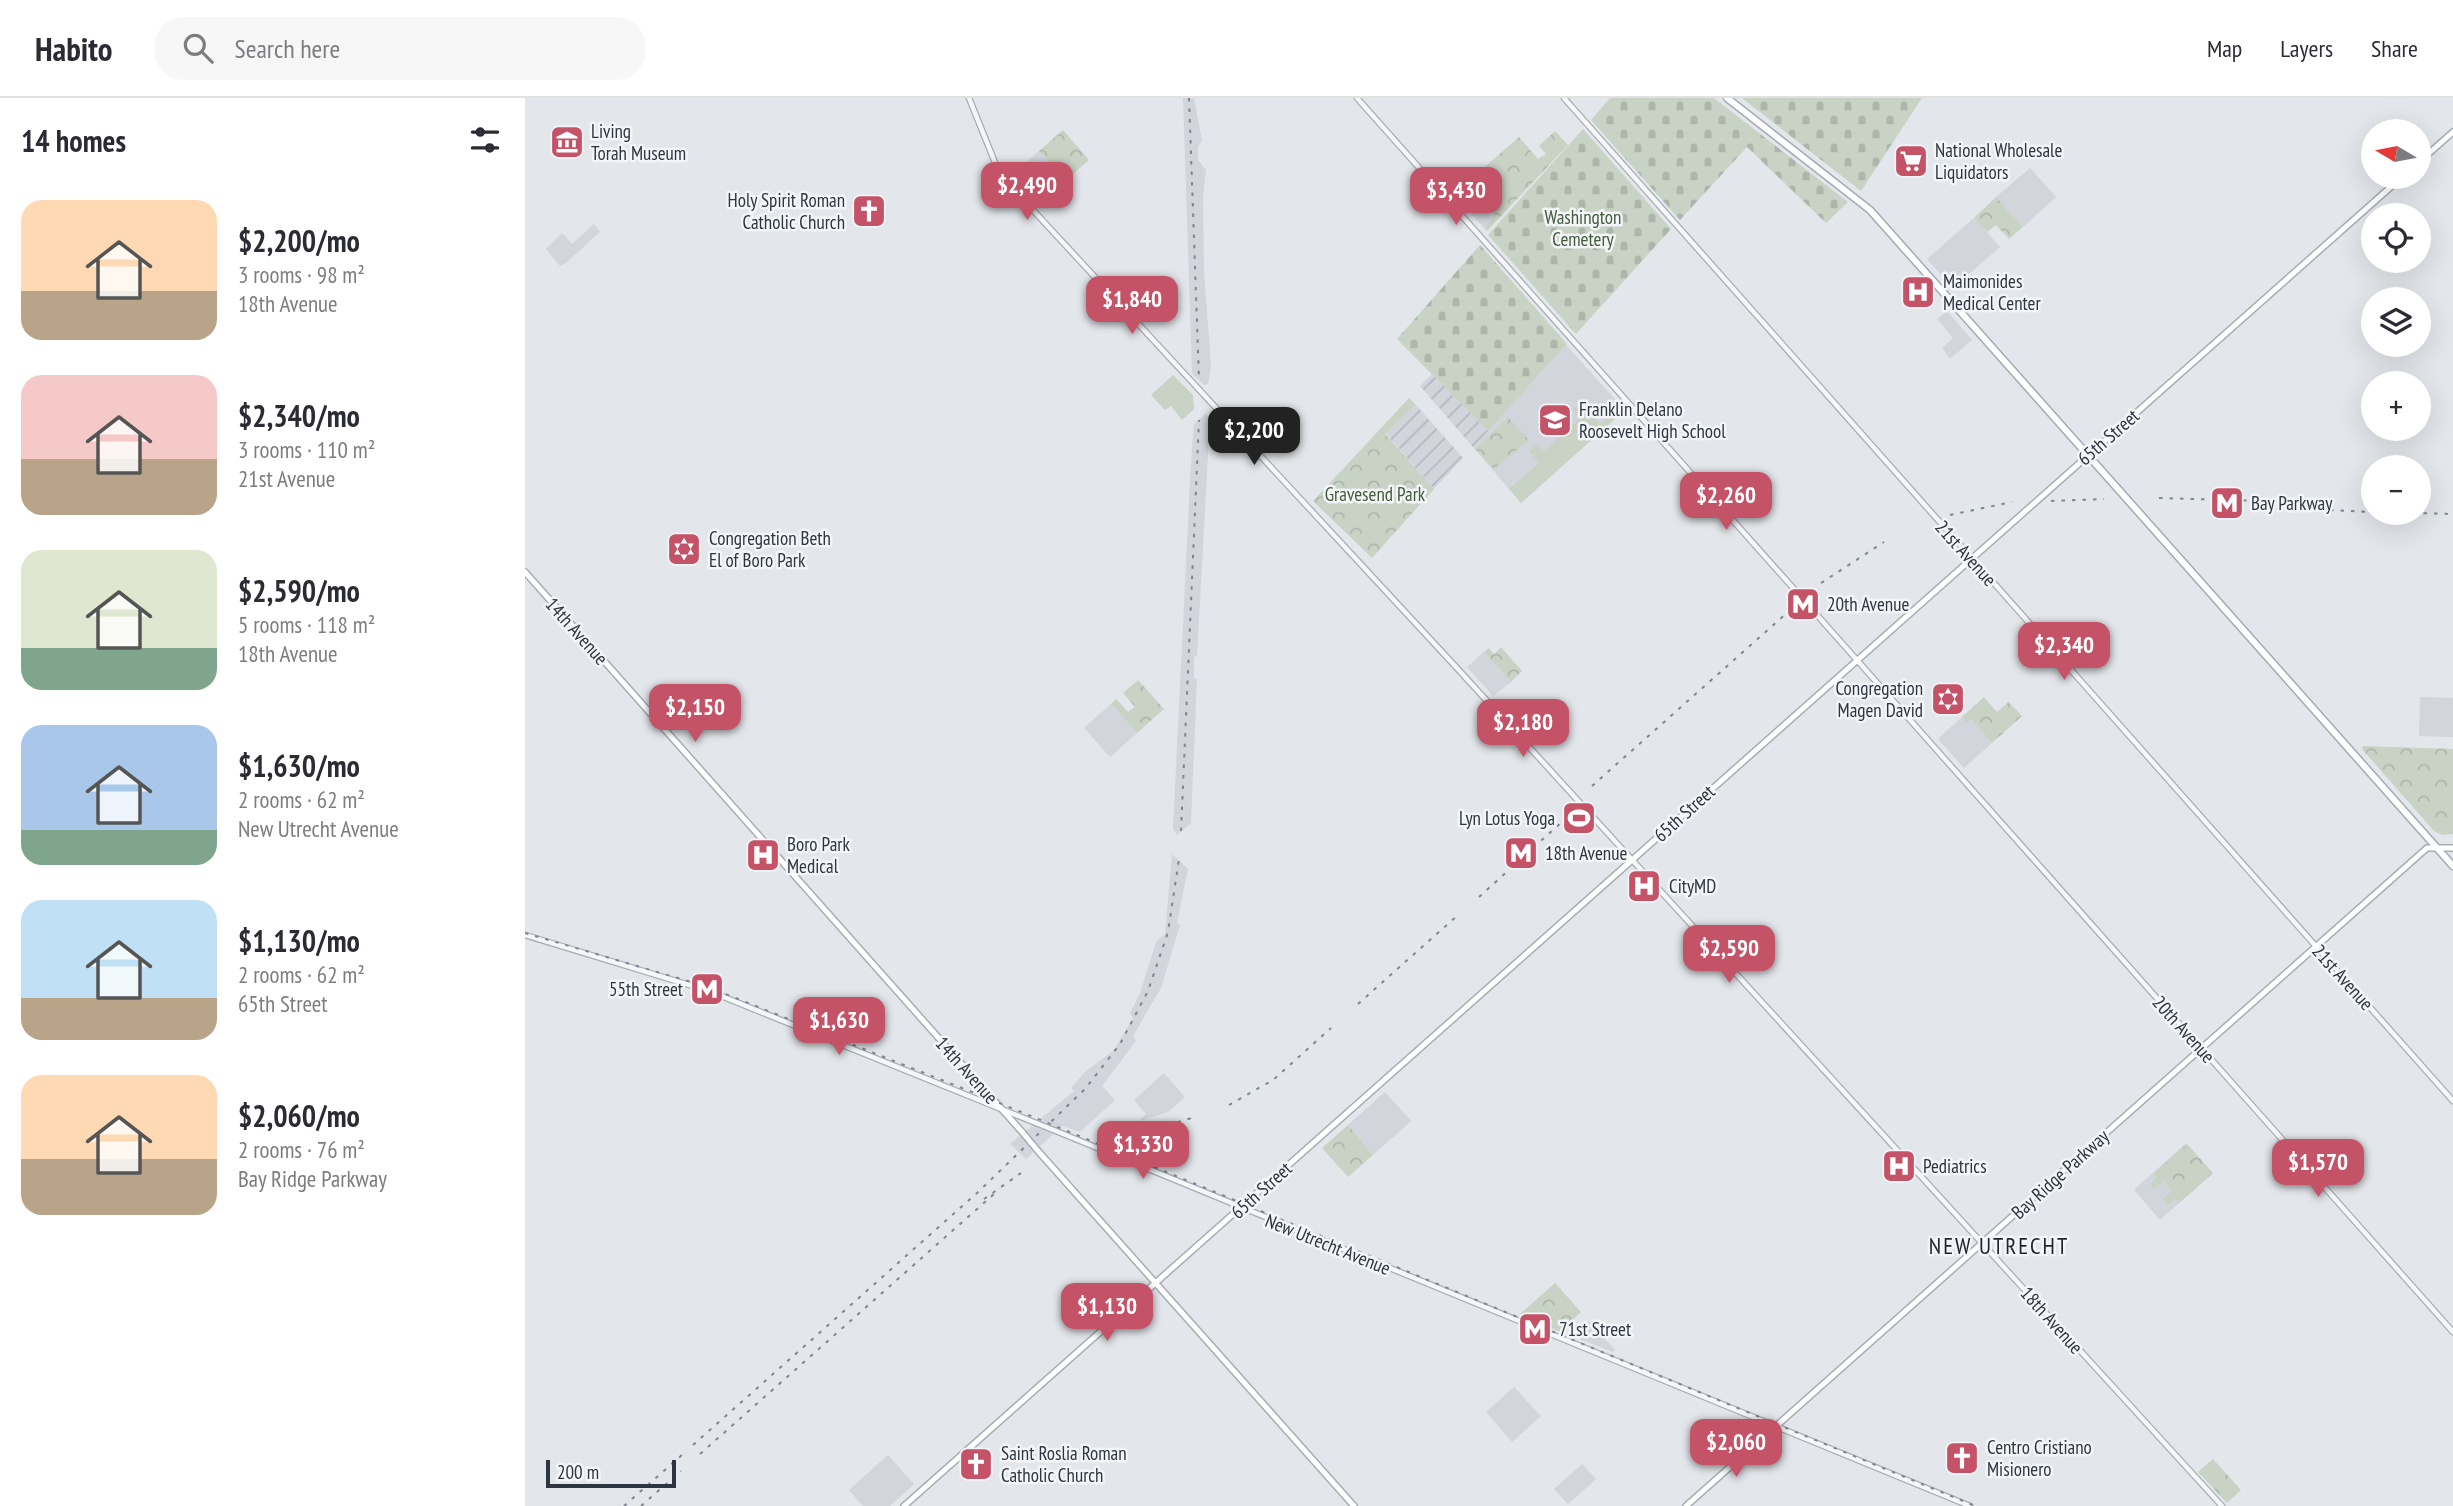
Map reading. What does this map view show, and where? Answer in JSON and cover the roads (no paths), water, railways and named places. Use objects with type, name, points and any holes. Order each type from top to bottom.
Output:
[{"type":"main road","points":[[1727,98],[1870,210],[2453,866]]},
{"type":"main road","points":[[2431,151],[2453,132]]},
{"type":"main road","name":"65th Street","points":[[904,1506],[2388,189]]},
{"type":"main road","name":"14th Avenue","points":[[525,572],[1354,1506]]},
{"type":"main road","points":[[2436,847],[2453,848]]},
{"type":"main road","name":"Bay Ridge Parkway","points":[[1686,1506],[2427,848],[2436,847]]},
{"type":"street","name":"18th Avenue","points":[[969,98],[998,170],[1006,181],[1632,860],[2222,1506]]},
{"type":"street","name":"20th Avenue","points":[[1357,98],[2453,1332]]},
{"type":"street","name":"21st Avenue","points":[[1564,98],[2453,1101]]},
{"type":"street","name":"New Utrecht Avenue","points":[[525,935],[709,990],[1970,1506]]},
{"type":"railway","points":[[1189,98],[1199,379]]},
{"type":"railway","points":[[1181,831],[1199,420]]},
{"type":"railway","points":[[2159,498],[2301,502]]},
{"type":"railway","points":[[2051,501],[2104,499]]},
{"type":"railway","points":[[1950,515],[2012,502]]},
{"type":"railway","points":[[2330,510],[2361,511]]},
{"type":"railway","points":[[2431,513],[2453,514]]},
{"type":"railway","points":[[1821,583],[1884,542]]},
{"type":"railway","points":[[1592,786],[1797,604]]},
{"type":"railway","points":[[1479,897],[1564,820]]},
{"type":"railway","points":[[693,1445],[977,1193],[1085,1089],[1120,1044],[1148,991],[1168,932],[1179,859]]},
{"type":"railway","points":[[1358,1004],[1458,915]]},
{"type":"railway","points":[[525,933],[708,987],[997,1102],[1975,1506]]},
{"type":"railway","points":[[1229,1105],[1273,1080],[1331,1028]]},
{"type":"railway","points":[[1127,1137],[1195,1117]]},
{"type":"railway","points":[[984,1199],[1021,1173]]},
{"type":"railway","points":[[700,1454],[994,1194]]},
{"type":"railway","points":[[624,1506],[683,1454]]},
{"type":"railway","points":[[641,1506],[681,1471]]},
{"type":"place","name":"Living Torah Museum","points":[[567,142]]},
{"type":"place","name":"National Wholesale Liquidators","points":[[1911,161]]},
{"type":"place","name":"Holy Spirit Roman Catholic Church","points":[[869,211]]},
{"type":"place","name":"Maimonides Medical Center","points":[[1918,292]]},
{"type":"place","name":"Franklin Delano Roosevelt High School","points":[[1555,420]]},
{"type":"place","name":"Bay Parkway","points":[[2227,503]]},
{"type":"place","name":"Congregation Beth El of Boro Park","points":[[684,549]]},
{"type":"place","name":"20th Avenue","points":[[1803,604]]},
{"type":"place","name":"Congregation Magen David","points":[[1948,699]]},
{"type":"place","name":"Lyn Lotus Yoga","points":[[1579,818]]},
{"type":"place","name":"18th Avenue","points":[[1521,853]]},
{"type":"place","name":"Boro Park Medical","points":[[763,855]]},
{"type":"place","name":"CityMD","points":[[1644,886]]},
{"type":"place","name":"55th Street","points":[[707,989]]},
{"type":"place","name":"Pediatrics","points":[[1899,1166]]},
{"type":"place","name":"71st Street","points":[[1535,1329]]},
{"type":"place","name":"Centro Cristiano Misionero","points":[[1962,1458]]},
{"type":"place","name":"Saint Roslia Roman Catholic Church","points":[[976,1464]]},
{"type":"district","name":"NEW UTRECHT","points":[[1999,1246]]},
{"type":"park label","name":"Washington Cemetery","points":[[1583,228]]},
{"type":"park label","name":"Gravesend Park","points":[[1375,494]]}]
